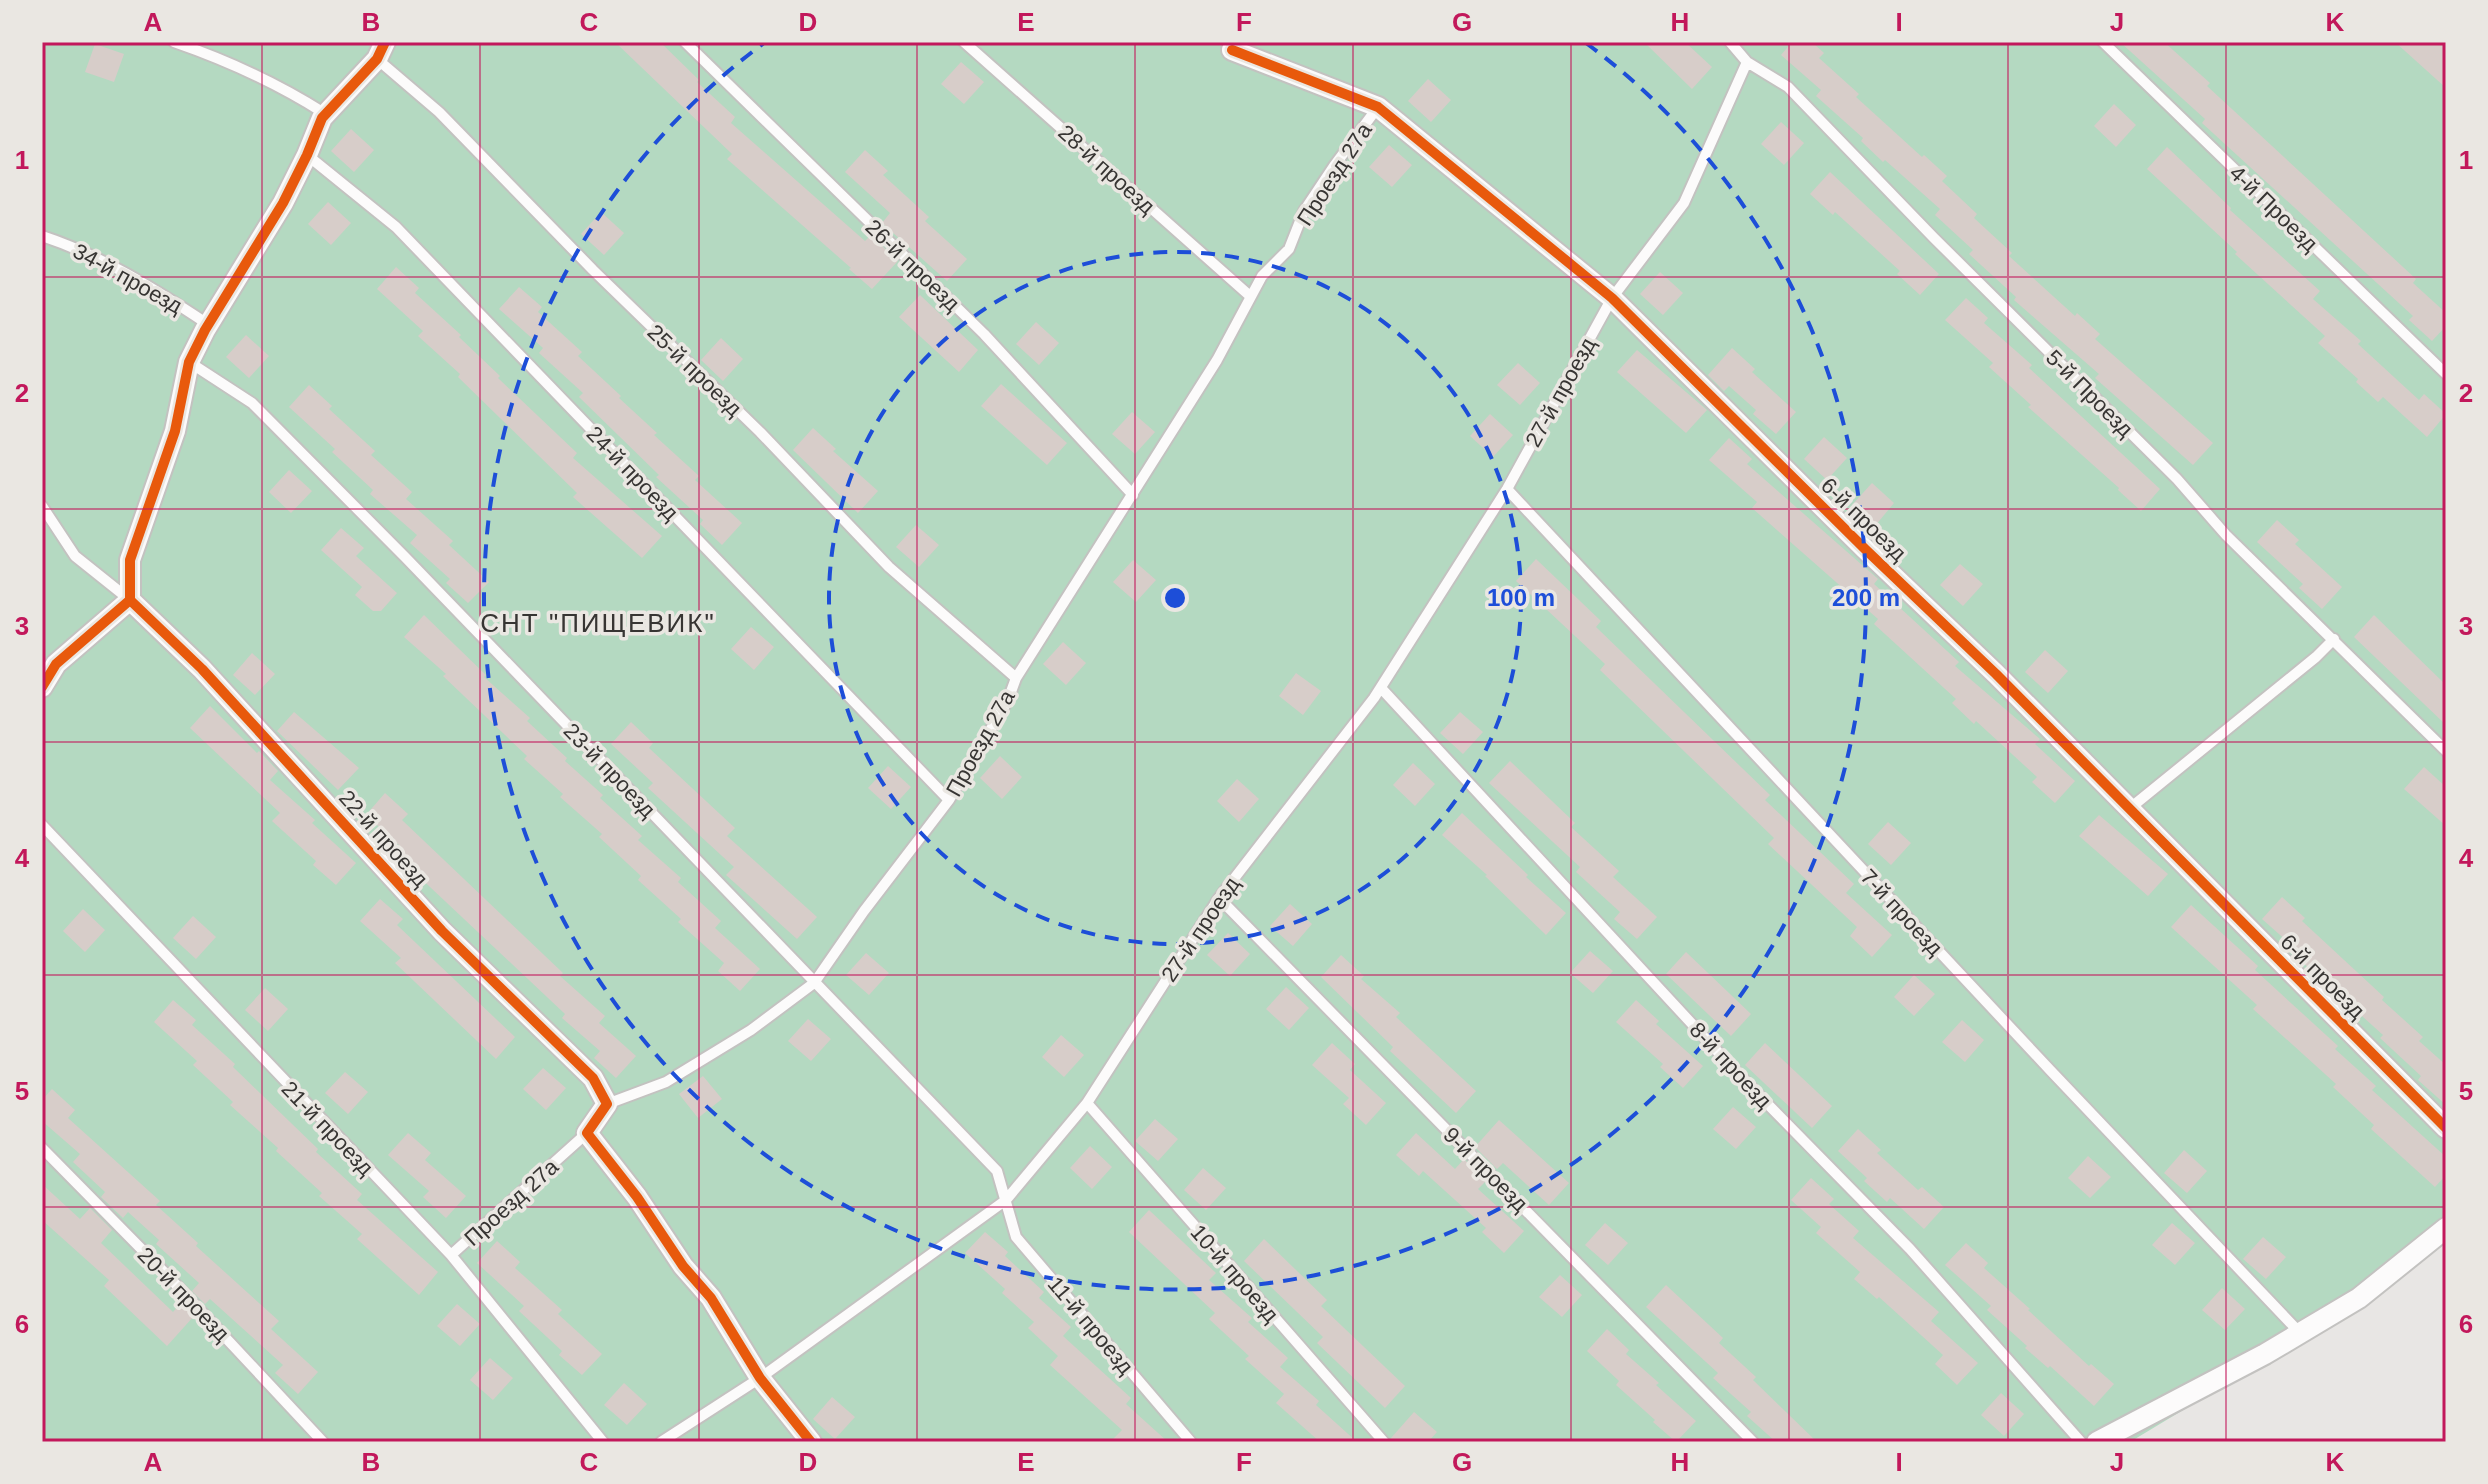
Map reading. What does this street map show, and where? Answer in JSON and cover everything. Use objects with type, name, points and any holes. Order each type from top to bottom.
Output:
[{"type":"street","name":"6-й проезд","points":[[1227,45],[1378,107],[1612,298],[1996,674],[2446,1128]]},
{"type":"street","points":[[42,687],[56,664],[130,600],[130,560],[175,431],[189,362],[205,330],[283,203],[322,118],[381,51]]},
{"type":"street","name":"22-й проезд","points":[[130,600],[202,669],[442,931],[593,1078],[607,1104]]},
{"type":"street","name":"Проезд 27а","points":[[587,1133],[607,1104]]},
{"type":"street","points":[[587,1133],[637,1197],[683,1266],[711,1298],[760,1378],[811,1442]]},
{"type":"street","points":[[2097,1442],[2239,1369],[2359,1298],[2446,1228]]},
{"type":"lane","points":[[174,42],[290,92],[324,113],[322,118]]},
{"type":"lane","name":"26-й проезд","points":[[685,42],[984,334],[1133,495]]},
{"type":"lane","name":"28-й проезд","points":[[964,42],[1250,296]]},
{"type":"lane","name":"5-й Проезд","points":[[1730,42],[1747,62],[1788,87],[1934,238],[2177,479],[2226,535],[2446,751]]},
{"type":"lane","name":"4-й Проезд","points":[[2103,42],[2446,374]]},
{"type":"lane","name":"25-й проезд","points":[[381,51],[593,270],[760,432],[889,567],[1016,678]]},
{"type":"lane","name":"27-й проезд","points":[[661,1442],[760,1378],[1006,1200],[1087,1103],[1219,898],[1381,688],[1507,489],[1612,298],[1684,203],[1747,62]]},
{"type":"lane","name":"Проезд 27а","points":[[607,1104],[666,1082],[751,1030],[814,983],[864,911],[949,800],[1008,700],[1016,678],[1217,360],[1262,276],[1289,249],[1304,211],[1378,107]]},
{"type":"lane","name":"24-й проезд","points":[[307,155],[396,227],[949,800]]},
{"type":"lane","name":"34-й проезд","points":[[42,236],[72,246],[172,300],[206,323],[205,330]]},
{"type":"lane","name":"23-й проезд","points":[[189,362],[252,403],[437,590],[997,1171],[1006,1200]]},
{"type":"lane","name":"7-й проезд","points":[[1507,489],[2300,1333]]},
{"type":"lane","points":[[42,506],[75,556],[130,600]]},
{"type":"lane","points":[[2128,809],[2316,657],[2334,639]]},
{"type":"lane","name":"8-й проезд","points":[[1381,688],[1743,1079],[1910,1249],[2081,1442]]},
{"type":"lane","name":"21-й проезд","points":[[42,825],[451,1255],[603,1442]]},
{"type":"lane","name":"9-й проезд","points":[[1219,898],[1753,1442]]},
{"type":"lane","name":"10-й проезд","points":[[1087,1103],[1384,1442]]},
{"type":"lane","name":"Проезд 27а","points":[[451,1255],[587,1133]]},
{"type":"lane","name":"20-й проезд","points":[[42,1148],[167,1275],[323,1442]]},
{"type":"lane","name":"11-й проезд","points":[[1006,1200],[1016,1237],[1191,1442]]},
{"type":"green space","points":[[42,42],[1217,42],[1239,52],[1243,42],[2446,42],[2446,1234],[2352,1308],[2130,1442],[42,1442]]},
{"type":"building","points":[[615,42],[660,42],[735,117],[731,123],[865,241],[871,235],[898,261],[872,289],[727,159],[732,154]]},
{"type":"building","points":[[1644,42],[1685,42],[1712,67],[1692,89]]},
{"type":"building","points":[[1792,42],[1812,42],[1824,53],[1819,58],[1859,94],[1856,97],[1947,176],[1942,181],[1977,214],[1974,218],[2012,253],[2009,256],[2075,316],[2077,313],[2100,334],[2095,339],[2213,443],[2193,465],[2095,378],[2099,374],[2014,300],[2016,297],[1969,254],[1973,250],[1935,215],[1940,209],[1885,160],[1883,162],[1861,141],[1863,138],[1816,96],[1821,90],[1781,55]]},
{"type":"building","points":[[2120,42],[2164,42],[2210,83],[2207,86],[2416,279],[2413,283],[2446,313],[2446,326],[2432,341],[2409,320],[2413,316],[2202,123],[2205,119]]},
{"type":"building","points":[[2395,42],[2439,42],[2446,48],[2446,88]]},
{"type":"building","points":[[95,44],[124,54],[114,82],[85,72]]},
{"type":"building","points":[[961,62],[984,82],[964,104],[941,84]]},
{"type":"building","points":[[1428,79],[1451,100],[1431,122],[1408,101]]},
{"type":"building","points":[[2114,104],[2136,125],[2116,147],[2094,126]]},
{"type":"building","points":[[1781,122],[1804,143],[1784,165],[1761,144]]},
{"type":"building","points":[[351,129],[374,150],[354,172],[331,151]]},
{"type":"building","points":[[1389,145],[1412,165],[1392,187],[1369,167]]},
{"type":"building","points":[[2167,147],[2230,210],[2320,291],[2313,299],[2361,341],[2358,344],[2419,400],[2424,394],[2446,414],[2427,437],[2383,397],[2378,402],[2356,382],[2358,379],[2318,343],[2325,336],[2147,169]]},
{"type":"building","points":[[865,150],[888,171],[883,175],[929,217],[925,221],[967,259],[947,281],[882,223],[890,213],[845,172]]},
{"type":"building","points":[[1830,172],[1939,274],[1920,295],[1897,274],[1900,271],[1835,212],[1833,215],[1810,194]]},
{"type":"building","points":[[328,202],[351,223],[331,245],[308,224]]},
{"type":"building","points":[[601,212],[624,233],[604,255],[581,234]]},
{"type":"building","points":[[396,267],[419,288],[415,293],[461,335],[459,337],[500,376],[498,378],[577,453],[573,458],[662,536],[642,558],[573,497],[577,493],[458,377],[460,374],[418,336],[423,331],[377,289]]},
{"type":"building","points":[[1660,272],[1683,293],[1663,315],[1640,294]]},
{"type":"building","points":[[519,287],[542,307],[538,312],[582,352],[578,356],[657,433],[654,435],[699,476],[695,480],[742,523],[722,545],[700,524],[703,520],[656,477],[659,475],[579,397],[583,393],[539,353],[543,348],[499,309]]},
{"type":"building","points":[[920,295],[978,350],[959,372],[899,317]]},
{"type":"building","points":[[1966,298],[1988,318],[1984,323],[2032,365],[2029,368],[2160,489],[2141,511],[2028,407],[2031,405],[1989,367],[1993,363],[1945,320]]},
{"type":"building","points":[[1036,322],[1059,343],[1039,365],[1016,344]]},
{"type":"building","points":[[246,335],[269,356],[249,378],[226,357]]},
{"type":"building","points":[[721,338],[743,359],[723,381],[701,360]]},
{"type":"building","points":[[1732,348],[1755,369],[1752,372],[1796,412],[1776,434],[1753,414],[1756,410],[1729,386],[1724,391],[1708,375]]},
{"type":"building","points":[[1637,350],[1707,410],[1686,433],[1617,372]]},
{"type":"building","points":[[1518,363],[1540,383],[1520,405],[1497,385]]},
{"type":"building","points":[[1001,384],[1067,443],[1047,465],[981,406]]},
{"type":"building","points":[[309,385],[332,406],[329,409],[375,451],[371,455],[412,492],[406,499],[453,541],[449,545],[489,582],[468,603],[446,583],[450,579],[410,543],[417,535],[370,494],[373,490],[332,452],[335,449],[289,407]]},
{"type":"building","points":[[1132,412],[1155,432],[1135,454],[1112,434]]},
{"type":"building","points":[[1490,414],[1513,435],[1493,457],[1470,436]]},
{"type":"building","points":[[813,428],[836,449],[833,451],[878,491],[858,513],[793,450]]},
{"type":"building","points":[[1824,437],[1847,458],[1827,480],[1804,459]]},
{"type":"building","points":[[1729,438],[1752,459],[1747,464],[1878,579],[1874,584],[1959,662],[1955,666],[2040,739],[2035,744],[2075,781],[2055,803],[2032,782],[2037,777],[1976,721],[1974,724],[1952,703],[1956,699],[1874,624],[1878,619],[1752,508],[1757,502],[1709,460]]},
{"type":"building","points":[[289,470],[312,491],[291,513],[269,492]]},
{"type":"building","points":[[1872,483],[1894,503],[1875,526],[1852,505]]},
{"type":"building","points":[[2277,520],[2299,540],[2295,544],[2342,587],[2322,609],[2299,588],[2303,584],[2257,542]]},
{"type":"building","points":[[916,525],[939,545],[919,567],[896,547]]},
{"type":"building","points":[[341,528],[364,548],[356,556],[397,593],[381,611],[373,611],[355,595],[362,587],[321,550]]},
{"type":"building","points":[[1536,559],[1601,621],[1596,627],[1770,795],[1765,800],[1854,884],[1846,893],[1892,935],[1872,957],[1850,936],[1857,927],[1768,844],[1774,838],[1600,670],[1605,664],[1516,581]]},
{"type":"building","points":[[1133,560],[1156,580],[1136,602],[1113,582]]},
{"type":"building","points":[[1960,564],[1983,584],[1963,606],[1940,585]]},
{"type":"building","points":[[424,615],[486,675],[484,677],[530,718],[527,721],[603,795],[600,798],[642,836],[638,840],[681,878],[678,882],[721,921],[715,928],[760,969],[740,991],[718,971],[724,963],[678,922],[681,919],[638,880],[641,876],[599,837],[602,834],[560,797],[563,794],[443,676],[446,674],[404,637]]},
{"type":"building","points":[[2374,615],[2446,685],[2446,725],[2354,637]]},
{"type":"building","points":[[751,627],[774,647],[754,670],[731,649]]},
{"type":"building","points":[[1063,642],[1086,663],[1066,685],[1043,664]]},
{"type":"building","points":[[2045,650],[2068,671],[2048,693],[2025,672]]},
{"type":"building","points":[[252,653],[275,674],[255,695],[233,675]]},
{"type":"building","points":[[1296,673],[1321,691],[1303,715],[1279,696]]},
{"type":"building","points":[[210,706],[278,771],[270,780],[315,820],[312,823],[356,863],[336,885],[313,865],[316,861],[272,821],[280,813],[190,728]]},
{"type":"building","points":[[294,712],[359,768],[338,790],[277,731]]},
{"type":"building","points":[[1460,712],[1483,732],[1463,754],[1440,733]]},
{"type":"building","points":[[631,722],[653,743],[649,748],[735,828],[727,836],[817,917],[797,939],[726,875],[734,867],[648,788],[653,783],[611,744]]},
{"type":"building","points":[[1000,756],[1022,777],[1002,799],[980,778]]},
{"type":"building","points":[[1510,761],[1575,823],[1571,827],[1619,871],[1613,877],[1657,917],[1637,939],[1614,919],[1620,912],[1576,872],[1580,867],[1489,783]]},
{"type":"building","points":[[1413,763],[1435,784],[1415,806],[1393,785]]},
{"type":"building","points":[[888,766],[911,787],[891,809],[868,788]]},
{"type":"building","points":[[2424,767],[2446,787],[2446,826],[2404,789]]},
{"type":"building","points":[[1237,779],[1259,799],[1239,822],[1217,801]]},
{"type":"building","points":[[385,793],[408,814],[402,820],[563,973],[560,976],[605,1016],[599,1023],[636,1056],[616,1078],[594,1058],[600,1051],[562,1018],[565,1014],[396,855],[402,848],[366,815]]},
{"type":"building","points":[[1462,813],[1566,913],[1546,935],[1442,835]]},
{"type":"building","points":[[2099,815],[2168,874],[2148,896],[2079,836]]},
{"type":"building","points":[[1888,822],[1911,843],[1891,865],[1868,844]]},
{"type":"building","points":[[2282,897],[2305,918],[2302,921],[2384,997],[2382,1000],[2423,1037],[2419,1041],[2446,1065],[2446,1105],[2418,1080],[2421,1076],[2380,1038],[2383,1035],[2300,960],[2304,956],[2262,919]]},
{"type":"building","points":[[380,899],[403,919],[397,925],[515,1037],[496,1059],[395,963],[401,958],[360,921]]},
{"type":"building","points":[[1290,904],[1312,924],[1293,946],[1270,926]]},
{"type":"building","points":[[2191,905],[2258,966],[2255,970],[2338,1046],[2335,1049],[2376,1086],[2372,1090],[2446,1157],[2446,1175],[2435,1187],[2371,1129],[2374,1125],[2333,1087],[2336,1084],[2253,1009],[2257,1005],[2171,927]]},
{"type":"building","points":[[83,909],[105,930],[85,952],[63,931]]},
{"type":"building","points":[[193,916],[216,937],[196,959],[173,938]]},
{"type":"building","points":[[1228,933],[1250,954],[1230,976],[1207,955]]},
{"type":"building","points":[[1590,951],[1613,971],[1593,993],[1570,973]]},
{"type":"building","points":[[1686,952],[1751,1014],[1731,1036],[1666,974]]},
{"type":"building","points":[[866,953],[889,973],[869,995],[846,975]]},
{"type":"building","points":[[1341,955],[1364,976],[1361,979],[1400,1013],[1396,1017],[1476,1091],[1456,1113],[1390,1051],[1393,1047],[1321,977]]},
{"type":"building","points":[[1914,975],[1935,994],[1914,1016],[1894,997]]},
{"type":"building","points":[[1286,987],[1309,1008],[1289,1030],[1266,1009]]},
{"type":"building","points":[[265,988],[288,1009],[268,1031],[245,1010]]},
{"type":"building","points":[[173,1000],[196,1020],[192,1025],[235,1064],[233,1067],[318,1149],[316,1152],[362,1194],[357,1200],[438,1272],[419,1295],[357,1239],[362,1234],[319,1196],[322,1193],[276,1151],[278,1148],[230,1105],[233,1102],[193,1065],[197,1061],[154,1022]]},
{"type":"building","points":[[1636,1000],[1659,1021],[1656,1024],[1703,1066],[1683,1088],[1660,1067],[1663,1064],[1616,1022]]},
{"type":"building","points":[[808,1019],[831,1039],[811,1061],[788,1041]]},
{"type":"building","points":[[1962,1020],[1984,1040],[1965,1062],[1942,1042]]},
{"type":"building","points":[[1061,1035],[1084,1055],[1064,1077],[1042,1057]]},
{"type":"building","points":[[1332,1043],[1355,1064],[1350,1070],[1386,1103],[1366,1125],[1343,1104],[1349,1098],[1312,1065]]},
{"type":"building","points":[[1765,1043],[1832,1106],[1812,1128],[1745,1065]]},
{"type":"building","points":[[543,1068],[566,1088],[546,1110],[523,1089]]},
{"type":"building","points":[[345,1072],[368,1092],[348,1114],[325,1093]]},
{"type":"building","points":[[703,1076],[722,1099],[698,1118],[679,1094]]},
{"type":"building","points":[[52,1089],[75,1110],[68,1118],[160,1201],[156,1205],[198,1243],[196,1246],[279,1321],[271,1329],[318,1372],[298,1394],[275,1373],[283,1365],[210,1299],[205,1304],[192,1291],[199,1283],[156,1244],[159,1240],[128,1212],[123,1218],[101,1197],[105,1192],[73,1162],[80,1154],[42,1121],[42,1100]]},
{"type":"building","points":[[1733,1107],[1756,1127],[1736,1149],[1713,1129]]},
{"type":"building","points":[[1155,1119],[1178,1139],[1158,1161],[1135,1141]]},
{"type":"building","points":[[1499,1120],[1569,1183],[1549,1205],[1503,1163],[1497,1169],[1475,1147]]},
{"type":"building","points":[[1858,1129],[1881,1150],[1877,1153],[1918,1190],[1922,1187],[1944,1207],[1924,1229],[1890,1198],[1887,1202],[1838,1151]]},
{"type":"building","points":[[408,1133],[431,1153],[425,1160],[466,1196],[446,1218],[423,1197],[429,1191],[388,1155]]},
{"type":"building","points":[[1416,1133],[1455,1169],[1464,1159],[1486,1181],[1478,1189],[1524,1231],[1504,1253],[1482,1232],[1486,1228],[1423,1171],[1419,1176],[1396,1155]]},
{"type":"building","points":[[1090,1146],[1112,1167],[1092,1189],[1070,1168]]},
{"type":"building","points":[[2184,1150],[2207,1171],[2187,1193],[2164,1173]]},
{"type":"building","points":[[2088,1156],[2111,1177],[2090,1198],[2068,1178]]},
{"type":"building","points":[[1203,1168],[1226,1188],[1206,1210],[1184,1190]]},
{"type":"building","points":[[1811,1178],[1834,1199],[1829,1204],[1859,1231],[1853,1238],[1939,1312],[1931,1321],[1978,1363],[1957,1385],[1935,1364],[1943,1355],[1879,1297],[1877,1299],[1854,1279],[1860,1272],[1816,1233],[1821,1227],[1791,1200]]},
{"type":"building","points":[[42,1184],[80,1219],[90,1208],[112,1230],[101,1243],[173,1312],[182,1302],[194,1316],[167,1346],[104,1286],[109,1280],[42,1220]]},
{"type":"building","points":[[1149,1210],[1216,1273],[1209,1280],[1252,1318],[1248,1322],[1288,1358],[1280,1367],[1319,1401],[1316,1405],[1357,1442],[1320,1442],[1276,1403],[1284,1394],[1245,1359],[1249,1356],[1209,1319],[1215,1313],[1129,1232]]},
{"type":"building","points":[[1605,1223],[1628,1243],[1608,1265],[1585,1245]]},
{"type":"building","points":[[2172,1223],[2195,1243],[2175,1265],[2152,1245]]},
{"type":"building","points":[[985,1232],[1008,1252],[1005,1256],[1044,1292],[1039,1298],[1071,1327],[1063,1336],[1131,1398],[1126,1404],[1168,1442],[1110,1442],[1122,1430],[1050,1365],[1058,1356],[1028,1328],[1034,1322],[1002,1293],[1005,1289],[965,1253]]},
{"type":"building","points":[[2263,1237],[2286,1257],[2266,1279],[2243,1259]]},
{"type":"building","points":[[1264,1239],[1327,1300],[1321,1306],[1405,1386],[1385,1408],[1317,1343],[1323,1337],[1244,1261]]},
{"type":"building","points":[[497,1241],[520,1262],[515,1268],[562,1310],[558,1314],[602,1354],[582,1375],[559,1355],[562,1351],[519,1311],[524,1306],[477,1263]]},
{"type":"building","points":[[1966,1243],[1988,1263],[1984,1268],[2028,1310],[2089,1366],[2091,1364],[2114,1384],[2094,1406],[2025,1348],[2027,1346],[1987,1310],[1991,1306],[1945,1265]]},
{"type":"building","points":[[1560,1275],[1582,1295],[1562,1317],[1539,1297]]},
{"type":"building","points":[[1666,1285],[1723,1338],[1719,1343],[1817,1442],[1776,1442],[1747,1416],[1751,1412],[1713,1378],[1718,1373],[1646,1307]]},
{"type":"building","points":[[2222,1288],[2245,1309],[2225,1330],[2202,1310]]},
{"type":"building","points":[[457,1304],[480,1324],[460,1346],[437,1326]]},
{"type":"building","points":[[1607,1329],[1629,1350],[1626,1354],[1696,1421],[1676,1442],[1616,1385],[1619,1381],[1587,1351]]},
{"type":"building","points":[[490,1358],[513,1378],[493,1400],[470,1380]]},
{"type":"building","points":[[624,1383],[647,1404],[627,1425],[604,1405]]},
{"type":"building","points":[[2001,1393],[2024,1414],[2004,1436],[1981,1415]]},
{"type":"building","points":[[832,1397],[855,1417],[835,1439],[813,1419]]},
{"type":"building","points":[[1414,1412],[1437,1432],[1428,1442],[1392,1442],[1391,1438]]},
{"type":"cycle path","points":[[42,687],[56,664],[130,600],[130,560],[175,431],[189,362],[205,330],[283,203],[322,118],[377,59],[385,42]]},
{"type":"cycle path","points":[[1232,50],[1378,107],[1612,298],[1996,674],[2446,1128]]},
{"type":"cycle path","points":[[130,600],[202,669],[442,931],[593,1078],[607,1104],[587,1133],[637,1197],[683,1266],[711,1298],[760,1378],[811,1442]]},
{"type":"district","name":"СНТ \"ПИЩЕВИК\"","points":[[598,623]]}]
